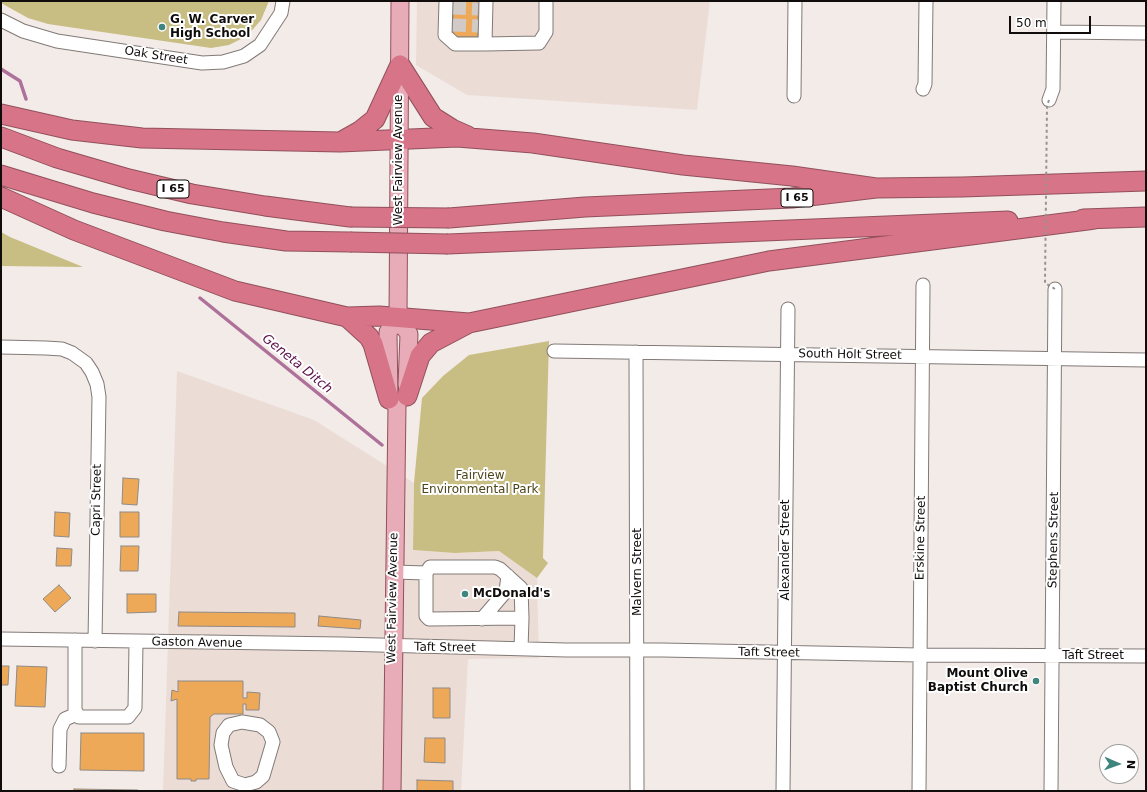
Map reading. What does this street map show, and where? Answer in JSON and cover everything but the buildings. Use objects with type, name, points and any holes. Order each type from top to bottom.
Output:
[{"type":"highway","points":[[400,65],[433,117],[452,129],[475,138]]},
{"type":"highway","points":[[340,142],[360,131],[375,119],[400,65]]},
{"type":"highway","points":[[1,114],[72,130],[142,138],[340,142],[399,138],[475,138],[533,142],[683,165],[792,176],[876,188]]},
{"type":"highway","name":"I 65","points":[[1,137],[58,158],[129,179],[192,194],[265,206],[350,217],[449,218],[585,207],[792,198],[876,188],[962,187],[1146,181]]},
{"type":"highway","points":[[1,175],[93,203],[201,228],[286,241],[448,244],[963,222],[1146,217]]},
{"type":"highway","points":[[1,197],[81,233],[235,290],[347,317],[379,316],[398,319],[469,323],[769,261],[1095,219]]},
{"type":"highway","points":[[347,317],[369,337],[398,400]]},
{"type":"highway","points":[[398,400],[420,356],[431,343],[469,323]]},
{"type":"main road","name":"West Fairview Avenue","points":[[392,791],[392,646],[398,400],[409,334],[398,319],[401,3]]},
{"type":"street","name":"Oak Street","points":[[1,20],[23,31],[57,41],[202,63],[223,62],[244,56],[260,45],[281,14],[283,1]]},
{"type":"street","points":[[448,6],[449,25],[445,35],[455,44],[539,43],[546,32],[546,1]]},
{"type":"street","points":[[794,1],[794,96]]},
{"type":"street","points":[[923,89],[925,84],[926,1]]},
{"type":"street","points":[[1049,100],[1053,88],[1054,1]]},
{"type":"street","points":[[483,6],[482,26],[485,44]]},
{"type":"street","points":[[1054,32],[1146,33]]},
{"type":"street","name":"Erskine Street","points":[[919,791],[922,356],[924,285]]},
{"type":"street","name":"Stephens Street","points":[[1052,791],[1055,289]]},
{"type":"street","name":"Alexander Street","points":[[783,791],[788,309]]},
{"type":"street","name":"Capri Street","points":[[1,347],[62,349],[72,353],[86,363],[98,384],[95,641]]},
{"type":"street","name":"South Holt Street","points":[[554,351],[1146,360]]},
{"type":"street","name":"Malvern Street","points":[[636,352],[638,650],[637,791]]},
{"type":"street","points":[[521,649],[522,618],[522,591],[508,576],[495,567],[430,567],[426,573],[426,616],[429,619],[522,618]]},
{"type":"street","points":[[394,572],[426,573]]},
{"type":"street","points":[[482,619],[506,591],[508,576]]},
{"type":"street","name":"Gaston Avenue","points":[[1,639],[392,646]]},
{"type":"street","points":[[75,640],[75,710],[77,714]]},
{"type":"street","points":[[59,766],[60,729],[65,719],[77,714],[79,716],[128,716],[135,708],[136,642]]},
{"type":"street","name":"Taft Street","points":[[392,646],[920,656],[1146,656]]},
{"type":"street","points":[[242,722],[260,725],[269,732],[273,742],[264,776],[256,782],[245,785],[229,786],[221,745],[223,733],[229,725],[242,722]]},
{"type":"path","points":[[1049,100],[1047,106],[1045,283],[1055,289]]},
{"type":"shaded area","points":[[417,1],[710,1],[697,110],[467,95],[416,65]]},
{"type":"shaded area","points":[[177,371],[314,420],[414,483],[413,550],[455,553],[499,551],[537,578],[539,658],[468,659],[461,791],[163,791]]},
{"type":"green space","name":"G. W. Carver High School","points":[[1,1],[269,1],[261,20],[247,36],[229,45],[211,48],[48,24],[28,18],[1,3]]},
{"type":"green space","points":[[1,232],[10,237],[83,267],[1,266]]},
{"type":"green space","name":"Fairview Environmental Park","points":[[549,341],[543,558],[548,563],[537,578],[499,551],[455,553],[413,550],[414,483],[422,398],[443,376],[469,355]]},
{"type":"waterway","name":"Geneta Ditch","points":[[1,69],[20,81],[26,99]]},
{"type":"waterway","name":"Geneta Ditch","points":[[200,298],[382,445]]},
{"type":"tunnel","points":[[453,8],[478,9]]},
{"type":"tunnel","points":[[453,25],[478,26]]},
{"type":"place","name":"G. W. Carver High School","points":[[162,27]]},
{"type":"place","name":"McDonald's","points":[[465,594]]},
{"type":"place","name":"Mount Olive Baptist Church","points":[[1036,681]]}]
